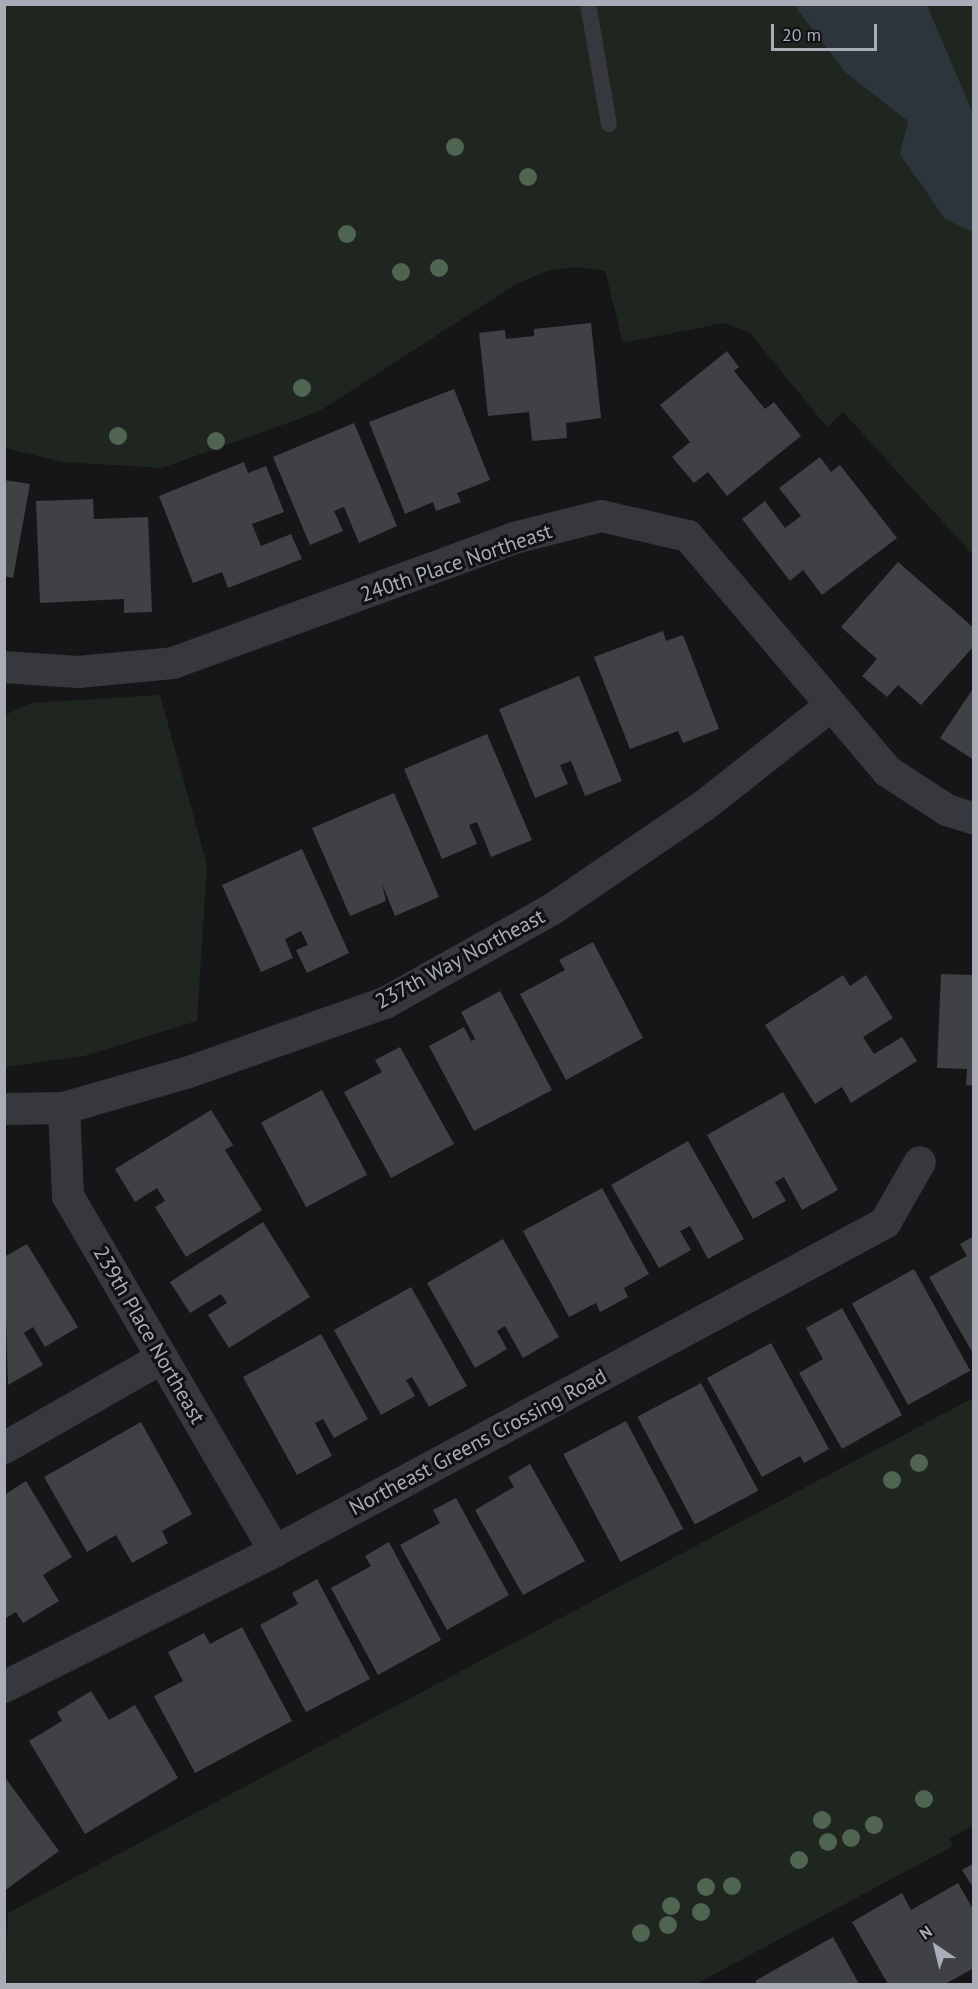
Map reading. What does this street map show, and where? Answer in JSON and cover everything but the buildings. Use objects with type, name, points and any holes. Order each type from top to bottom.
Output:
[{"type":"street","name":"240th Place Northeast","points":[[4,667],[78,672],[173,663],[514,538],[601,516],[688,536],[829,707],[887,771],[947,810],[974,819]]},
{"type":"street","name":"237th Way Northeast","points":[[4,1109],[64,1108],[186,1073],[385,1003],[551,910],[705,805],[829,707]]},
{"type":"street","name":"239th Place Northeast","points":[[64,1108],[68,1196],[274,1551]]},
{"type":"street","name":"Northeast Greens Crossing Road","points":[[4,1687],[274,1551],[885,1223],[920,1162]]},
{"type":"street","points":[[4,1448],[162,1358]]},
{"type":"lane","points":[[588,4],[609,124]]},
{"type":"shaded area","points":[[4,5],[973,5],[973,555],[843,412],[827,427],[750,333],[724,323],[623,343],[605,271],[576,267],[547,271],[516,284],[318,412],[162,468],[63,462],[5,448]]},
{"type":"shaded area","points":[[794,5],[927,5],[973,114],[973,232],[945,219],[900,154],[908,121],[846,73]]},
{"type":"shaded area","points":[[160,695],[207,865],[197,1021],[84,1056],[5,1067],[5,715],[31,703]]},
{"type":"shaded area","points":[[973,1398],[974,1825],[949,1839],[953,1846],[696,1984],[5,1984],[8,1913]]}]
